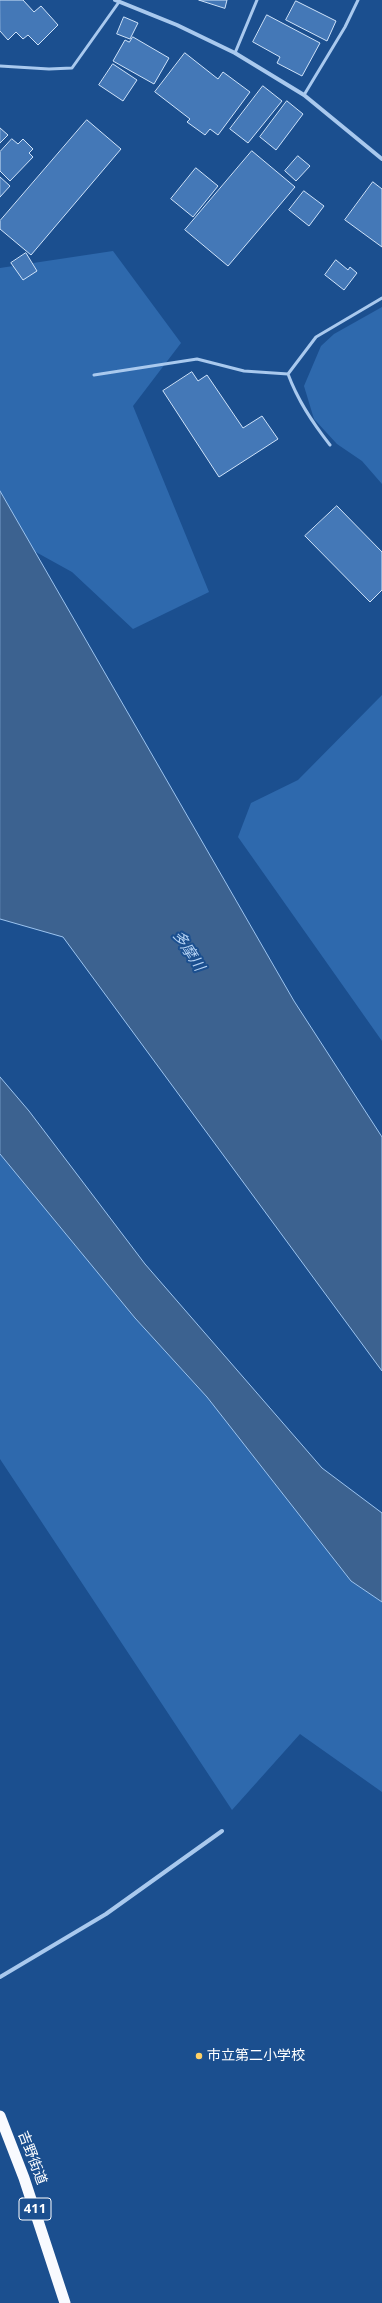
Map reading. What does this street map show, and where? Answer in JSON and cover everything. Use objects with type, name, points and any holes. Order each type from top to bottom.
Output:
[{"type":"highway","name":"吉野街道","points":[[0,2116],[27,2186],[65,2303]]},
{"type":"street","points":[[117,1],[177,25],[235,54],[304,95],[382,159]]},
{"type":"street","points":[[0,1977],[106,1914],[222,1831]]},
{"type":"lane","points":[[235,54],[257,0]]},
{"type":"lane","points":[[304,95],[345,27],[358,0]]},
{"type":"lane","points":[[0,66],[49,69],[72,68],[117,1]]},
{"type":"lane","points":[[288,374],[316,337],[382,298]]},
{"type":"lane","points":[[94,375],[197,359],[244,371],[288,374]]},
{"type":"lane","points":[[288,374],[296,395],[309,419],[330,445]]},
{"type":"shaded area","points":[[113,251],[181,343],[133,406],[209,592],[133,629],[72,572],[34,551],[0,491],[0,268]]},
{"type":"shaded area","points":[[382,307],[382,484],[362,461],[337,444],[314,419],[304,386],[321,346],[334,334]]},
{"type":"shaded area","points":[[382,695],[382,1041],[238,837],[251,803],[298,780]]},
{"type":"shaded area","points":[[0,1154],[135,1318],[207,1397],[351,1581],[382,1602],[382,1792],[300,1734],[232,1810],[0,1459]]},
{"type":"water","name":"多摩川","points":[[0,491],[294,1001],[382,1137],[382,1371],[63,937],[0,919]]},
{"type":"water","points":[[0,1077],[29,1111],[145,1264],[322,1468],[382,1513],[382,1602],[351,1581],[207,1397],[135,1318],[0,1154]]},
{"type":"building","points":[[0,0],[23,0],[34,12],[41,6],[58,25],[38,45],[28,35],[23,39],[16,32],[8,40],[0,31]]},
{"type":"building","points":[[199,0],[227,0],[225,8]]},
{"type":"building","points":[[296,1],[336,21],[327,41],[286,20]]},
{"type":"building","points":[[267,15],[320,43],[302,76],[277,63],[280,57],[253,42]]},
{"type":"building","points":[[124,17],[138,23],[130,39],[117,34]]},
{"type":"building","points":[[133,37],[169,58],[154,84],[113,61],[125,40],[129,42]]},
{"type":"building","points":[[185,53],[218,79],[223,72],[250,92],[218,135],[210,129],[205,135],[187,122],[190,119],[155,92]]},
{"type":"building","points":[[113,64],[137,80],[123,101],[99,85]]},
{"type":"building","points":[[263,86],[282,101],[248,143],[230,129]]},
{"type":"building","points":[[287,101],[303,114],[276,150],[260,137]]},
{"type":"building","points":[[87,120],[121,149],[31,255],[0,229],[0,221]]},
{"type":"building","points":[[0,128],[8,135],[0,143]]},
{"type":"building","points":[[12,139],[18,144],[23,139],[33,149],[29,153],[33,157],[10,181],[0,171],[0,152]]},
{"type":"building","points":[[252,151],[295,187],[228,266],[185,230]]},
{"type":"building","points":[[298,156],[310,166],[296,181],[285,171]]},
{"type":"building","points":[[196,168],[218,186],[193,217],[171,199]]},
{"type":"building","points":[[0,177],[10,186],[0,197]]},
{"type":"building","points":[[373,182],[382,189],[382,247],[345,220]]},
{"type":"building","points":[[304,191],[324,206],[309,226],[289,210]]},
{"type":"building","points":[[26,253],[37,271],[23,280],[11,263]]},
{"type":"building","points":[[336,260],[348,270],[350,267],[357,273],[344,290],[325,275]]},
{"type":"building","points":[[192,372],[198,381],[207,375],[243,428],[262,416],[278,439],[219,477],[163,391]]},
{"type":"building","points":[[337,506],[382,552],[382,590],[370,602],[305,536]]},
{"type":"place","name":"市立第二小学校","points":[[199,2056]]}]
